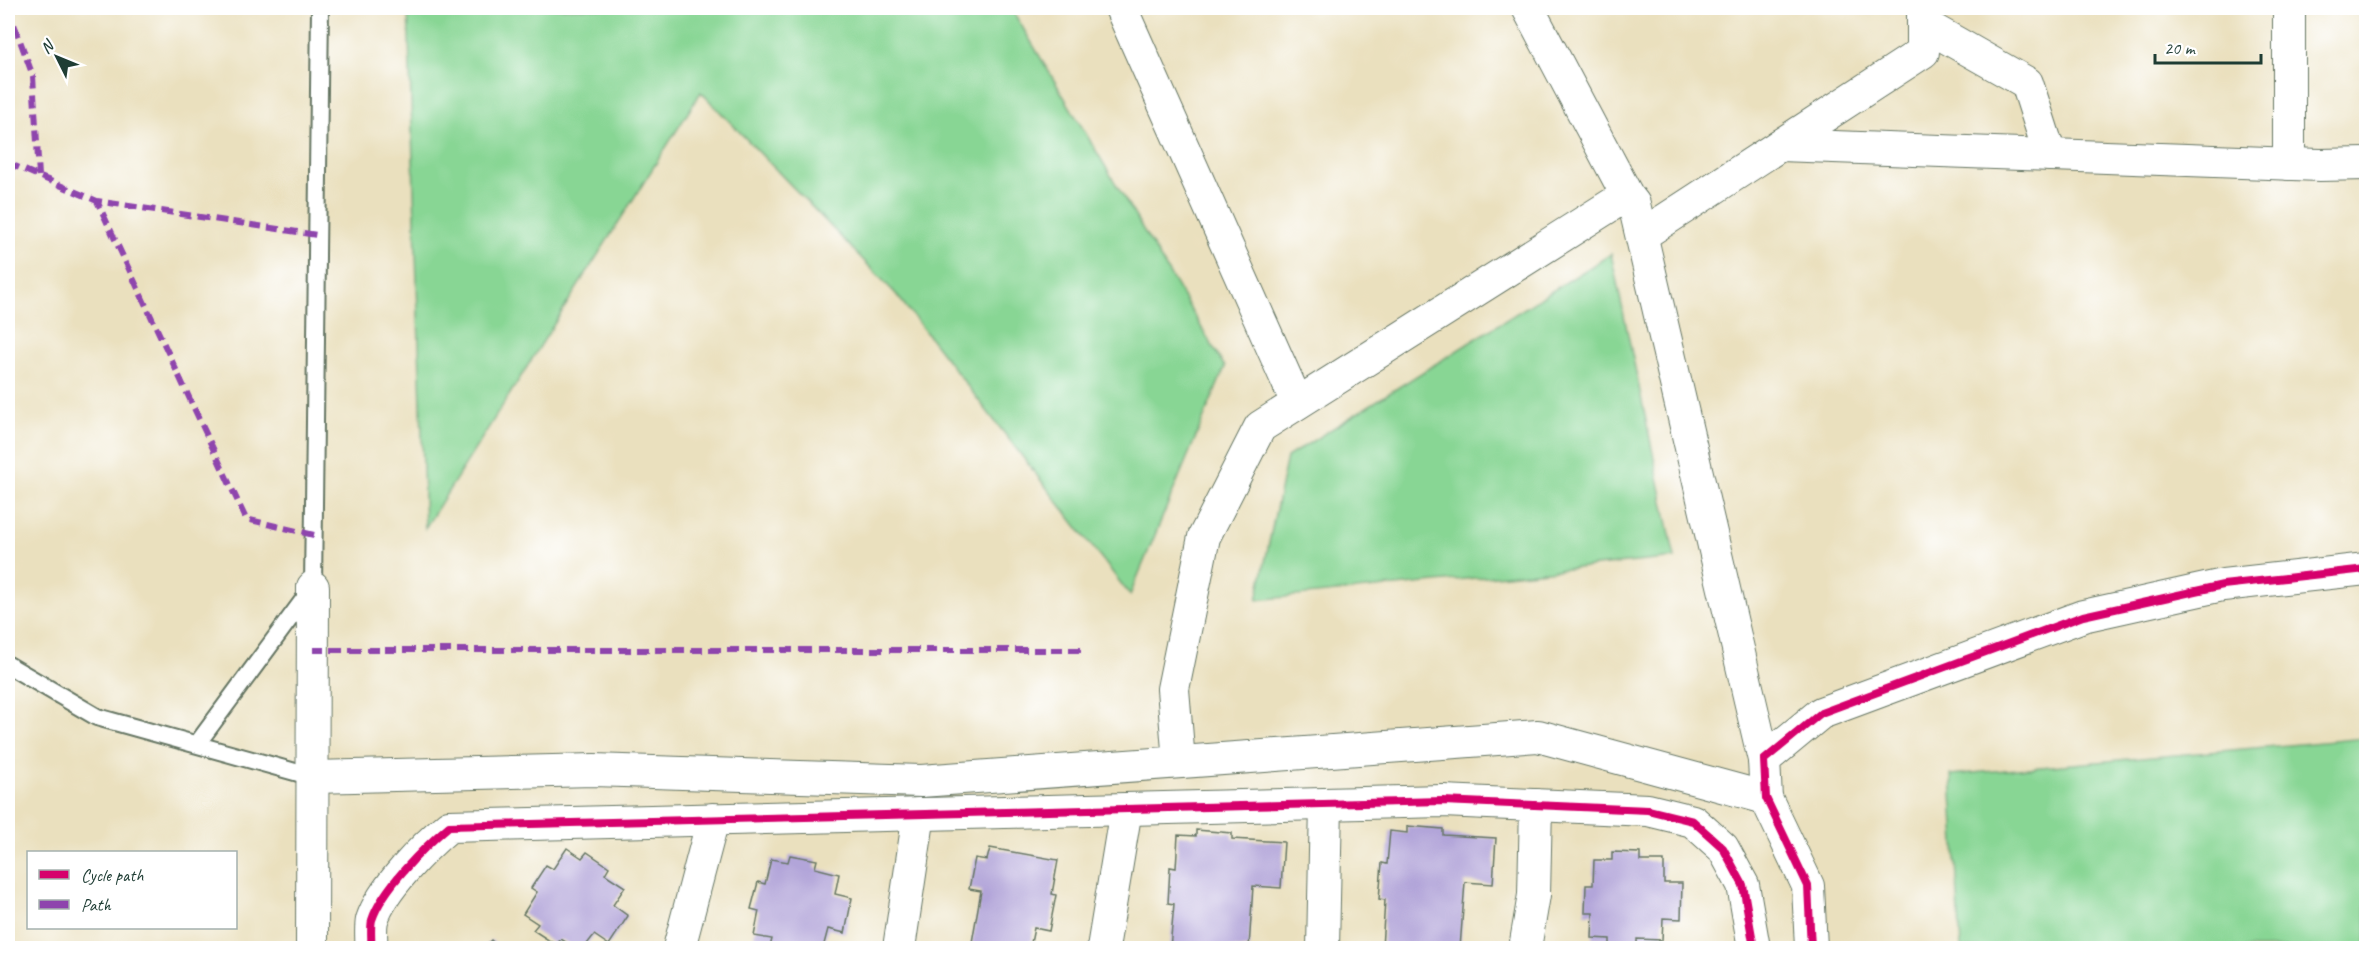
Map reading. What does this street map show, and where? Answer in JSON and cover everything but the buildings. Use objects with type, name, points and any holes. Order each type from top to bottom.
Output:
[{"type":"street","points":[[1121,8],[1297,403]]},
{"type":"street","points":[[1528,8],[1627,195],[1634,204],[1764,760],[1766,798],[1808,886],[1811,948]]},
{"type":"street","points":[[2289,8],[2289,164]]},
{"type":"street","points":[[1642,235],[1923,52],[1923,16]]},
{"type":"street","points":[[1923,16],[2027,83],[2050,155]]},
{"type":"street","points":[[1780,145],[2289,164],[2367,164]]},
{"type":"street","points":[[1179,762],[1173,689],[1204,537],[1260,427],[1627,195]]},
{"type":"street","points":[[1764,760],[1821,713],[2083,616],[2223,585],[2367,569]]},
{"type":"street","points":[[312,948],[313,587]]},
{"type":"street","points":[[314,777],[594,770],[921,781],[1538,736],[1766,798]]},
{"type":"street","points":[[372,948],[372,921],[382,900],[423,849],[449,826],[1443,801],[1648,810],[1693,821],[1723,848],[1743,885],[1754,948]]},
{"type":"street","points":[[1323,948],[1326,804]]},
{"type":"street","points":[[1525,948],[1534,895],[1536,805]]},
{"type":"street","points":[[1103,948],[1126,809]]},
{"type":"street","points":[[899,948],[919,814]]},
{"type":"street","points":[[679,948],[713,819]]},
{"type":"lane","points":[[196,744],[313,587],[320,8]]},
{"type":"lane","points":[[8,665],[97,717],[314,777]]},
{"type":"green space","points":[[408,8],[1011,8],[1225,367],[1130,595],[896,294],[701,92],[425,528]]},
{"type":"green space","points":[[1611,254],[1675,558],[1257,600],[1287,457]]},
{"type":"green space","points":[[2366,738],[2366,948],[1961,948],[1951,775]]},
{"type":"marked path","points":[[8,8],[33,76],[39,176]]},
{"type":"marked path","points":[[8,163],[97,201]]},
{"type":"marked path","points":[[314,535],[246,519],[97,201],[317,235]]},
{"type":"marked path","points":[[313,650],[1086,650]]},
{"type":"cycle path","points":[[1811,948],[1808,886],[1766,798],[1764,760],[1821,713],[2083,616],[2223,585],[2366,569]]},
{"type":"cycle path","points":[[371,948],[372,920],[385,895],[416,857],[449,826],[1443,801],[1648,810],[1693,821],[1723,848],[1743,885],[1754,948]]}]
